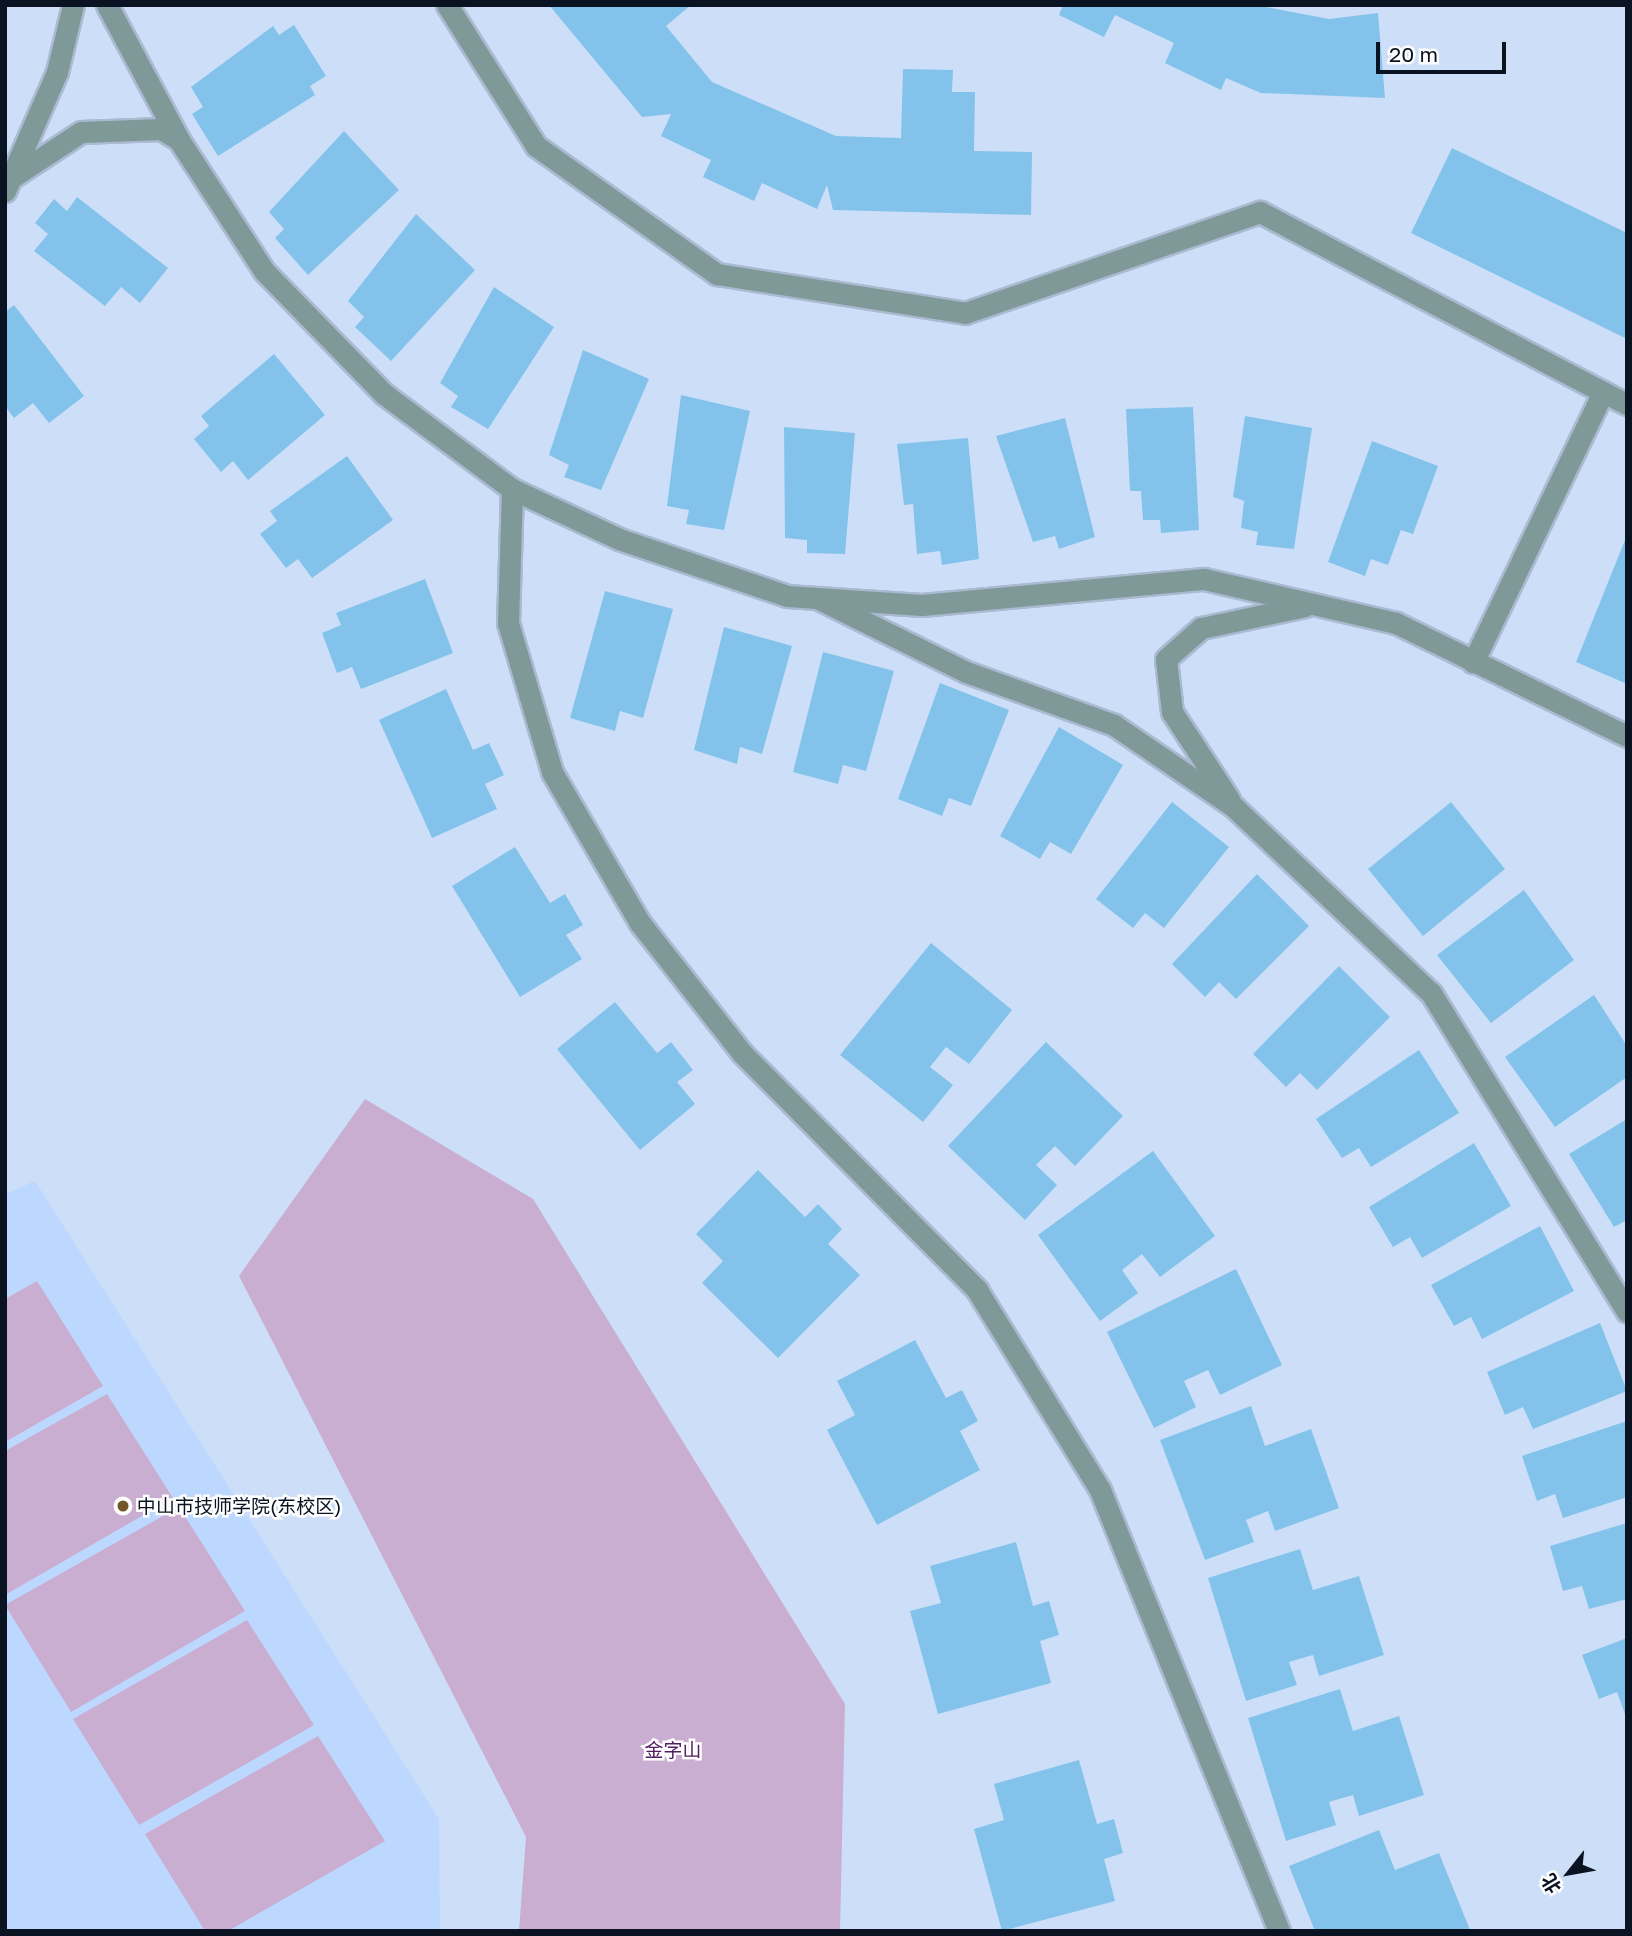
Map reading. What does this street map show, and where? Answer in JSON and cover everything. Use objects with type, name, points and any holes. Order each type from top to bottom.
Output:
[{"type":"street","points":[[10,183],[57,72],[73,5]]},
{"type":"street","points":[[107,5],[179,140],[264,271],[384,394],[512,489],[619,539],[787,596],[810,594],[922,606],[1204,579],[1396,624],[1627,736]]},
{"type":"street","points":[[447,5],[536,146],[717,274],[965,313],[1260,212],[1627,404]]},
{"type":"street","points":[[10,183],[81,132],[161,129],[179,140]]},
{"type":"street","points":[[1474,662],[1603,392]]},
{"type":"street","points":[[512,489],[508,623],[552,772],[640,923],[742,1053],[977,1290],[1100,1490],[1279,1931]]},
{"type":"street","points":[[810,594],[966,672],[1114,725],[1234,807],[1431,993],[1627,1311]]},
{"type":"street","points":[[1234,807],[1172,712],[1166,659],[1201,628],[1311,604]]},
{"type":"shaded area","name":"中山市技师学院(东校区)","points":[[35,1181],[439,1819],[440,1931],[5,1931],[5,1194]]},
{"type":"green space","name":"金字山","points":[[365,1099],[533,1199],[845,1704],[840,1931],[519,1931],[526,1837],[239,1276]]},
{"type":"green space","points":[[37,1281],[103,1386],[5,1442],[5,1299]]},
{"type":"green space","points":[[107,1394],[173,1498],[5,1595],[5,1451]]},
{"type":"green space","points":[[179,1507],[245,1611],[71,1712],[5,1605]]},
{"type":"green space","points":[[247,1620],[314,1725],[139,1825],[73,1719]]},
{"type":"green space","points":[[318,1736],[385,1841],[228,1931],[205,1931],[145,1834]]},
{"type":"building","points":[[549,5],[691,5],[666,26],[712,82],[836,136],[901,138],[903,69],[953,70],[952,92],[975,92],[974,151],[1032,152],[1031,215],[833,210],[827,185],[817,209],[762,183],[754,201],[703,177],[711,160],[661,136],[671,114],[642,117]]},
{"type":"building","points":[[1063,5],[1256,5],[1329,19],[1378,13],[1385,98],[1261,93],[1226,78],[1221,90],[1165,63],[1174,43],[1115,15],[1104,37],[1059,15]]},
{"type":"building","points":[[294,25],[326,76],[310,86],[315,95],[218,156],[192,114],[203,107],[191,87],[273,26],[279,35]]},
{"type":"building","points":[[344,131],[399,190],[308,275],[275,238],[284,229],[269,212]]},
{"type":"building","points":[[1452,148],[1627,233],[1627,339],[1411,233]]},
{"type":"building","points":[[77,197],[168,268],[140,303],[121,287],[105,306],[34,251],[48,234],[35,223],[54,199],[67,211]]},
{"type":"building","points":[[416,214],[475,270],[391,361],[355,327],[364,317],[348,301]]},
{"type":"building","points":[[494,287],[554,327],[488,429],[451,407],[458,396],[440,383]]},
{"type":"building","points":[[14,305],[84,396],[49,423],[33,403],[14,418],[5,406],[5,312]]},
{"type":"building","points":[[583,350],[649,379],[601,490],[564,477],[569,465],[549,455]]},
{"type":"building","points":[[274,354],[325,415],[248,480],[233,461],[221,472],[194,439],[209,426],[201,416]]},
{"type":"building","points":[[681,395],[750,411],[724,530],[686,524],[689,510],[667,506]]},
{"type":"building","points":[[1193,407],[1199,530],[1161,533],[1160,520],[1143,520],[1141,491],[1130,491],[1126,409]]},
{"type":"building","points":[[1245,416],[1312,428],[1294,549],[1256,545],[1258,532],[1241,528],[1244,501],[1233,497]]},
{"type":"building","points":[[1065,418],[1095,537],[1059,549],[1055,536],[1033,542],[996,436]]},
{"type":"building","points":[[784,427],[855,433],[845,554],[807,553],[807,540],[785,538]]},
{"type":"building","points":[[968,438],[979,559],[942,565],[940,551],[917,554],[913,504],[904,505],[897,444]]},
{"type":"building","points":[[1372,441],[1438,466],[1413,534],[1401,530],[1388,565],[1371,559],[1365,576],[1328,562]]},
{"type":"building","points":[[347,456],[393,520],[312,578],[298,559],[286,568],[260,534],[277,521],[270,511]]},
{"type":"building","points":[[1627,535],[1627,684],[1576,662]]},
{"type":"building","points":[[425,579],[453,653],[361,689],[352,667],[337,673],[322,633],[341,625],[336,613]]},
{"type":"building","points":[[605,591],[673,609],[643,718],[620,711],[615,731],[570,718]]},
{"type":"building","points":[[724,627],[792,646],[762,754],[740,747],[737,764],[694,750]]},
{"type":"building","points":[[823,652],[894,671],[866,771],[843,765],[838,784],[793,772]]},
{"type":"building","points":[[940,683],[1009,710],[971,806],[949,798],[942,816],[898,799]]},
{"type":"building","points":[[446,689],[473,750],[489,743],[504,775],[485,784],[497,809],[432,838],[379,720]]},
{"type":"building","points":[[1059,727],[1123,765],[1071,854],[1050,842],[1040,859],[1000,836]]},
{"type":"building","points":[[1172,802],[1229,847],[1164,928],[1145,913],[1133,928],[1096,899]]},
{"type":"building","points":[[1451,802],[1505,869],[1423,936],[1368,869]]},
{"type":"building","points":[[515,847],[550,903],[565,894],[583,925],[566,935],[582,959],[520,997],[452,886]]},
{"type":"building","points":[[1257,874],[1309,926],[1236,999],[1219,982],[1205,997],[1172,964]]},
{"type":"building","points":[[1524,890],[1574,960],[1491,1023],[1437,955]]},
{"type":"building","points":[[931,943],[1012,1010],[969,1064],[946,1047],[930,1067],[953,1085],[923,1122],[840,1055]]},
{"type":"building","points":[[1339,966],[1390,1017],[1317,1090],[1300,1073],[1286,1087],[1253,1054]]},
{"type":"building","points":[[1594,995],[1627,1046],[1627,1077],[1555,1127],[1505,1057]]},
{"type":"building","points":[[615,1002],[657,1053],[671,1042],[693,1070],[677,1082],[695,1104],[640,1150],[557,1049]]},
{"type":"building","points":[[1046,1042],[1123,1116],[1075,1166],[1055,1146],[1036,1165],[1057,1185],[1025,1220],[948,1146]]},
{"type":"building","points":[[1419,1050],[1459,1113],[1371,1167],[1359,1148],[1342,1158],[1316,1119]]},
{"type":"building","points":[[1627,1119],[1627,1220],[1614,1227],[1569,1154]]},
{"type":"building","points":[[1474,1143],[1511,1206],[1422,1258],[1410,1237],[1393,1247],[1369,1207]]},
{"type":"building","points":[[1153,1151],[1215,1236],[1160,1277],[1142,1254],[1122,1270],[1138,1293],[1100,1321],[1038,1235]]},
{"type":"building","points":[[758,1170],[805,1217],[818,1204],[842,1229],[828,1244],[860,1275],[778,1358],[702,1283],[723,1261],[696,1234]]},
{"type":"building","points":[[1540,1226],[1574,1291],[1482,1339],[1471,1317],[1454,1326],[1431,1285]]},
{"type":"building","points":[[1236,1269],[1282,1365],[1220,1395],[1208,1370],[1184,1381],[1196,1407],[1154,1428],[1107,1332]]},
{"type":"building","points":[[1600,1323],[1627,1391],[1533,1429],[1523,1407],[1505,1415],[1487,1372]]},
{"type":"building","points":[[915,1340],[946,1398],[962,1390],[978,1421],[960,1431],[980,1470],[877,1525],[827,1430],[855,1415],[837,1381]]},
{"type":"building","points":[[1251,1406],[1265,1446],[1311,1429],[1339,1508],[1275,1531],[1268,1511],[1246,1520],[1254,1542],[1205,1560],[1160,1440]]},
{"type":"building","points":[[1627,1421],[1627,1497],[1563,1518],[1555,1494],[1537,1501],[1522,1456]]},
{"type":"building","points":[[1627,1523],[1627,1599],[1589,1609],[1582,1586],[1563,1591],[1550,1546]]},
{"type":"building","points":[[1016,1542],[1033,1606],[1049,1601],[1059,1635],[1040,1641],[1051,1683],[938,1714],[910,1611],[941,1603],[930,1566]]},
{"type":"building","points":[[1300,1549],[1313,1590],[1359,1576],[1384,1655],[1319,1676],[1313,1655],[1289,1662],[1297,1685],[1246,1701],[1208,1578]]},
{"type":"building","points":[[1627,1638],[1626,1717],[1617,1692],[1599,1699],[1582,1655]]},
{"type":"building","points":[[1340,1689],[1353,1731],[1399,1716],[1424,1795],[1359,1816],[1353,1795],[1329,1802],[1336,1825],[1286,1841],[1248,1718]]},
{"type":"building","points":[[1079,1760],[1097,1824],[1114,1819],[1123,1853],[1104,1859],[1115,1901],[1002,1931],[974,1829],[1004,1820],[994,1784]]},
{"type":"building","points":[[1379,1830],[1395,1870],[1439,1853],[1470,1930],[1315,1931],[1289,1866]]},
{"type":"place","name":"中山市技师学院(东校区)","points":[[123,1506]]}]
